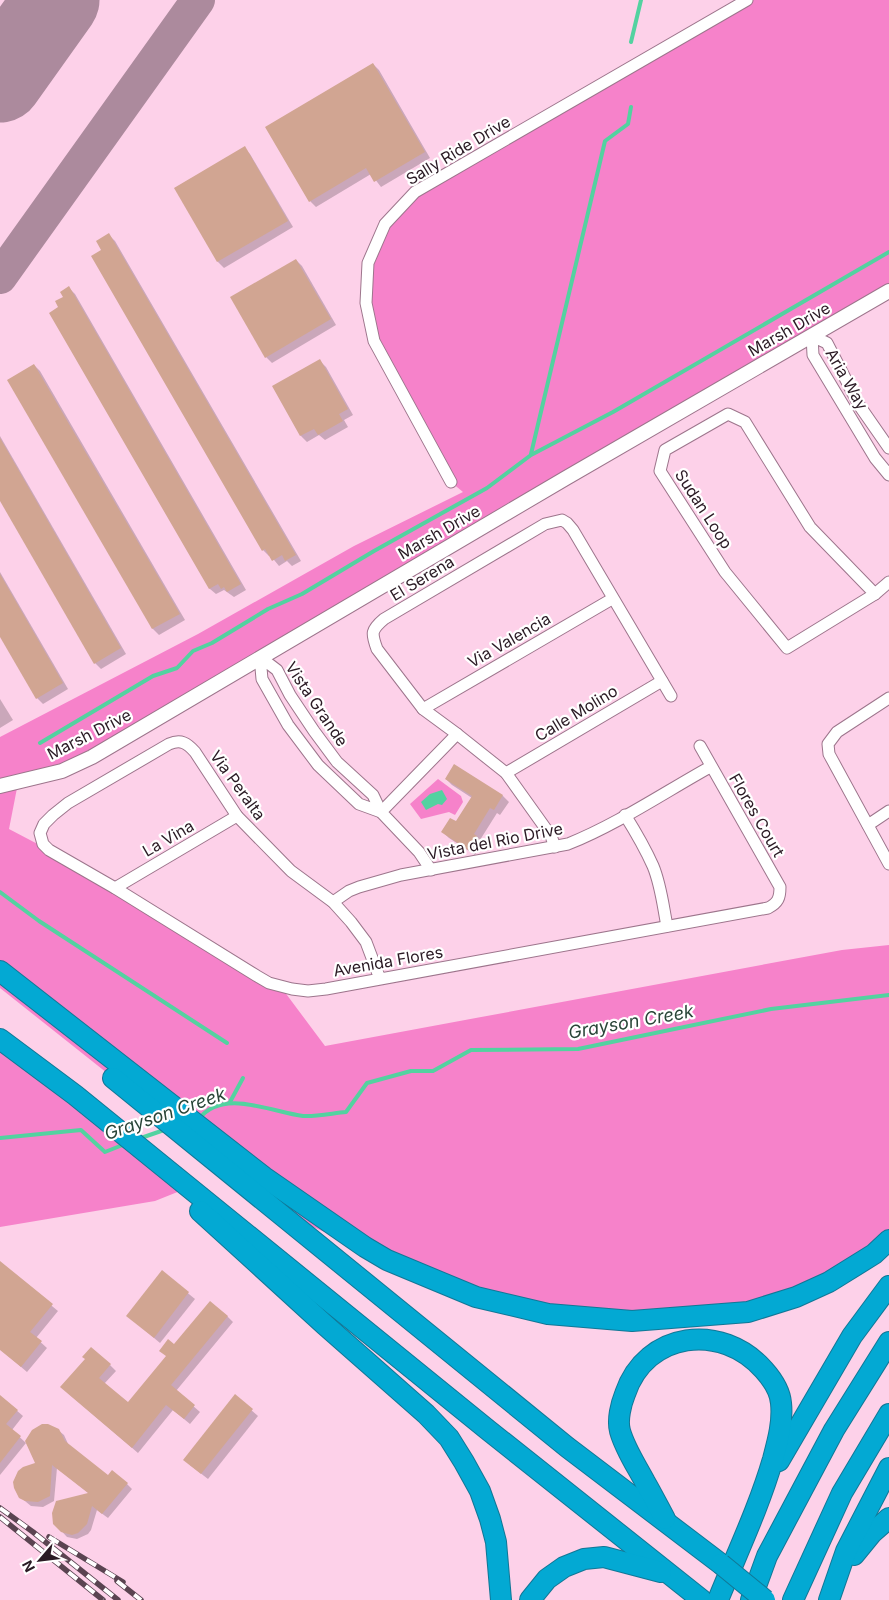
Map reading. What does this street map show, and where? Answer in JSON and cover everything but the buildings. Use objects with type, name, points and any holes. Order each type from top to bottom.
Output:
[{"type":"highway","points":[[0,971],[242,1181],[568,1447],[765,1600]]},
{"type":"highway","points":[[0,988],[132,1084],[365,1247],[387,1260],[476,1297],[548,1314],[632,1321],[748,1312],[796,1297],[829,1282],[874,1254],[889,1240]]},
{"type":"highway","points":[[0,1039],[76,1094],[168,1170],[188,1191],[702,1600]]},
{"type":"highway","points":[[188,1191],[192,1204],[426,1414],[449,1438],[480,1491],[490,1519],[496,1542],[501,1600]]},
{"type":"highway","points":[[718,1600],[766,1484],[852,1336],[889,1286]]},
{"type":"highway","points":[[668,1525],[630,1455],[620,1429],[621,1405],[630,1378],[647,1358],[666,1346],[688,1339],[730,1344],[753,1357],[773,1380],[781,1402],[780,1430],[766,1484]]},
{"type":"highway","points":[[751,1600],[767,1556],[780,1530],[834,1430],[889,1342]]},
{"type":"highway","points":[[793,1600],[842,1493],[889,1414]]},
{"type":"highway","points":[[832,1593],[846,1551],[889,1468]]},
{"type":"highway","points":[[832,1593],[850,1561],[866,1540],[889,1518]]},
{"type":"highway","points":[[530,1600],[547,1579],[564,1566],[584,1559],[604,1557],[670,1574]]},
{"type":"street","name":"Sally Ride Drive","points":[[451,482],[374,341],[366,303],[368,263],[385,224],[415,192],[747,0]]},
{"type":"street","name":"Marsh Drive","points":[[0,786],[62,771],[92,756],[889,291]]},
{"type":"street","name":"Aria Way","points":[[889,448],[859,405],[827,343],[812,336],[813,354],[875,458],[889,475]]},
{"type":"street","name":"Sudan Loop","points":[[875,594],[810,527],[745,422],[728,414],[665,450],[660,471],[725,572],[787,648],[875,594],[889,582]]},
{"type":"street","name":"El Serena","points":[[554,848],[551,836],[506,773],[423,709],[377,649],[372,632],[376,626],[384,619],[545,524],[562,520],[573,530],[671,696]]},
{"type":"street","name":"Via Valencia","points":[[423,709],[612,599]]},
{"type":"street","name":"Vista Grande","points":[[260,657],[262,679],[288,725],[318,765],[359,804],[381,812]]},
{"type":"street","name":"Vista Grande","points":[[260,657],[277,670],[290,695],[336,762],[373,795],[381,812],[419,852],[432,870]]},
{"type":"street","name":"Calle Molino","points":[[506,773],[662,681]]},
{"type":"street","points":[[889,698],[837,732],[828,744],[829,754],[889,864]]},
{"type":"street","points":[[381,812],[457,734]]},
{"type":"street","name":"Via Peralta","points":[[41,838],[40,833],[44,824],[53,814],[68,803],[176,741],[184,742],[189,745],[237,816],[291,872],[333,902],[351,922],[366,942],[380,979]]},
{"type":"street","name":"Flores Court","points":[[700,746],[710,767],[780,887],[778,901]]},
{"type":"street","name":"Vista del Rio Drive","points":[[333,902],[358,887],[402,875],[554,848],[582,839],[710,767]]},
{"type":"street","points":[[868,826],[889,811]]},
{"type":"street","points":[[625,815],[654,867],[667,926]]},
{"type":"street","name":"La Vina","points":[[115,888],[237,816]]},
{"type":"street","name":"Avenida Flores","points":[[41,838],[43,844],[49,850],[115,888],[269,983],[308,991],[768,908],[778,901]]},
{"type":"shaded area","points":[[747,0],[889,0],[889,289],[92,756],[18,783],[9,829],[49,850],[281,987],[325,1046],[842,950],[889,945],[889,1240],[796,1297],[632,1321],[440,1283],[286,1215],[0,988],[0,737],[198,634],[354,546],[463,492],[451,482],[374,341],[368,263],[385,224],[415,192]]},
{"type":"shaded area","points":[[438,779],[461,796],[463,802],[455,815],[449,812],[421,819],[410,804]]},
{"type":"shaded area","points":[[442,790],[447,799],[442,805],[438,804],[426,810],[421,802],[430,794]]},
{"type":"shaded area","points":[[0,1037],[190,1187],[155,1201],[0,1227]]},
{"type":"waterway","points":[[631,42],[641,0]]},
{"type":"waterway","points":[[531,454],[605,141],[628,124],[631,107]]},
{"type":"waterway","points":[[40,743],[153,676],[177,668],[193,651],[212,643],[268,609],[302,594],[374,551],[487,488],[531,455],[613,412],[889,252]]},
{"type":"waterway","points":[[0,892],[39,921],[227,1043]]},
{"type":"waterway","name":"Grayson Creek","points":[[199,1119],[209,1110],[221,1105],[234,1103],[248,1104],[303,1116],[346,1112],[367,1083],[411,1071],[433,1071],[471,1050],[578,1049],[771,1009],[889,995]]},
{"type":"waterway","points":[[230,1102],[243,1078]]},
{"type":"waterway","name":"Grayson Creek","points":[[138,1139],[167,1129]]},
{"type":"waterway","name":"Grayson Creek","points":[[0,1138],[81,1130],[105,1152],[125,1144]]},
{"type":"taxiway","points":[[0,277],[198,0]]},
{"type":"runway","points":[[0,80],[57,0]]},
{"type":"railway","points":[[0,1508],[118,1600]]},
{"type":"railway","points":[[0,1517],[103,1600]]},
{"type":"railway","points":[[49,1537],[123,1582]]},
{"type":"railway","points":[[117,1581],[141,1600]]}]
